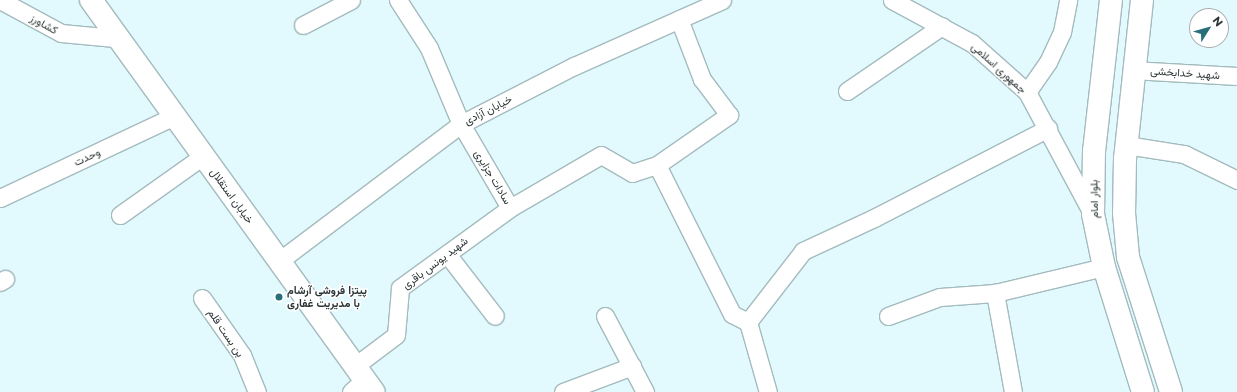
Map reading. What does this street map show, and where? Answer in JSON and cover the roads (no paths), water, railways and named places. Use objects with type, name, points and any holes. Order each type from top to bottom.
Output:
[{"type":"street","name":"کشاورز","points":[[0,0],[61,33],[115,38]]},
{"type":"street","name":"خیابان استقلال","points":[[91,0],[115,38],[174,116],[279,261],[361,382]]},
{"type":"street","points":[[303,25],[351,0]]},
{"type":"street","name":"سادات جزایری","points":[[398,0],[429,48],[461,124],[510,208],[601,155],[632,174],[657,165]]},
{"type":"street","name":"خیابان آزادی","points":[[279,261],[461,124],[574,66],[722,0]]},
{"type":"street","name":"جمهوری اسلامی","points":[[892,0],[913,5],[942,26],[972,43],[1027,92],[1048,128],[1093,214]]},
{"type":"street","points":[[1027,92],[1048,62],[1062,32],[1068,0]]},
{"type":"street","name":"بلوار امام","points":[[1111,0],[1094,151],[1093,214],[1104,267],[1143,392]]},
{"type":"street","points":[[1142,0],[1132,70],[1126,145],[1124,213],[1128,256],[1171,392]]},
{"type":"street","points":[[679,19],[702,79],[729,115],[657,165],[732,314],[748,322],[768,392]]},
{"type":"street","points":[[847,91],[942,26]]},
{"type":"street","name":"شهید خدابخشی","points":[[1132,70],[1237,76]]},
{"type":"street","name":"وحدت","points":[[0,198],[174,116]]},
{"type":"street","points":[[748,322],[803,251],[874,218],[1048,128]]},
{"type":"street","points":[[1126,145],[1184,154],[1237,180]]},
{"type":"street","points":[[120,215],[203,156]]},
{"type":"street","name":"شهید یونس باقری","points":[[361,382],[396,335],[400,288],[510,208]]},
{"type":"street","points":[[447,254],[495,316]]},
{"type":"street","points":[[888,316],[940,298],[995,293],[1104,267]]},
{"type":"street","points":[[995,293],[1013,392]]},
{"type":"street","name":"بن بست قلم","points":[[202,298],[242,355],[257,392]]},
{"type":"street","points":[[606,316],[645,392]]},
{"type":"street","points":[[563,392],[632,366]]},
{"type":"place","name":"پیتزا فروشی آرشام با مدیریت غفاری","points":[[279,297]]}]
